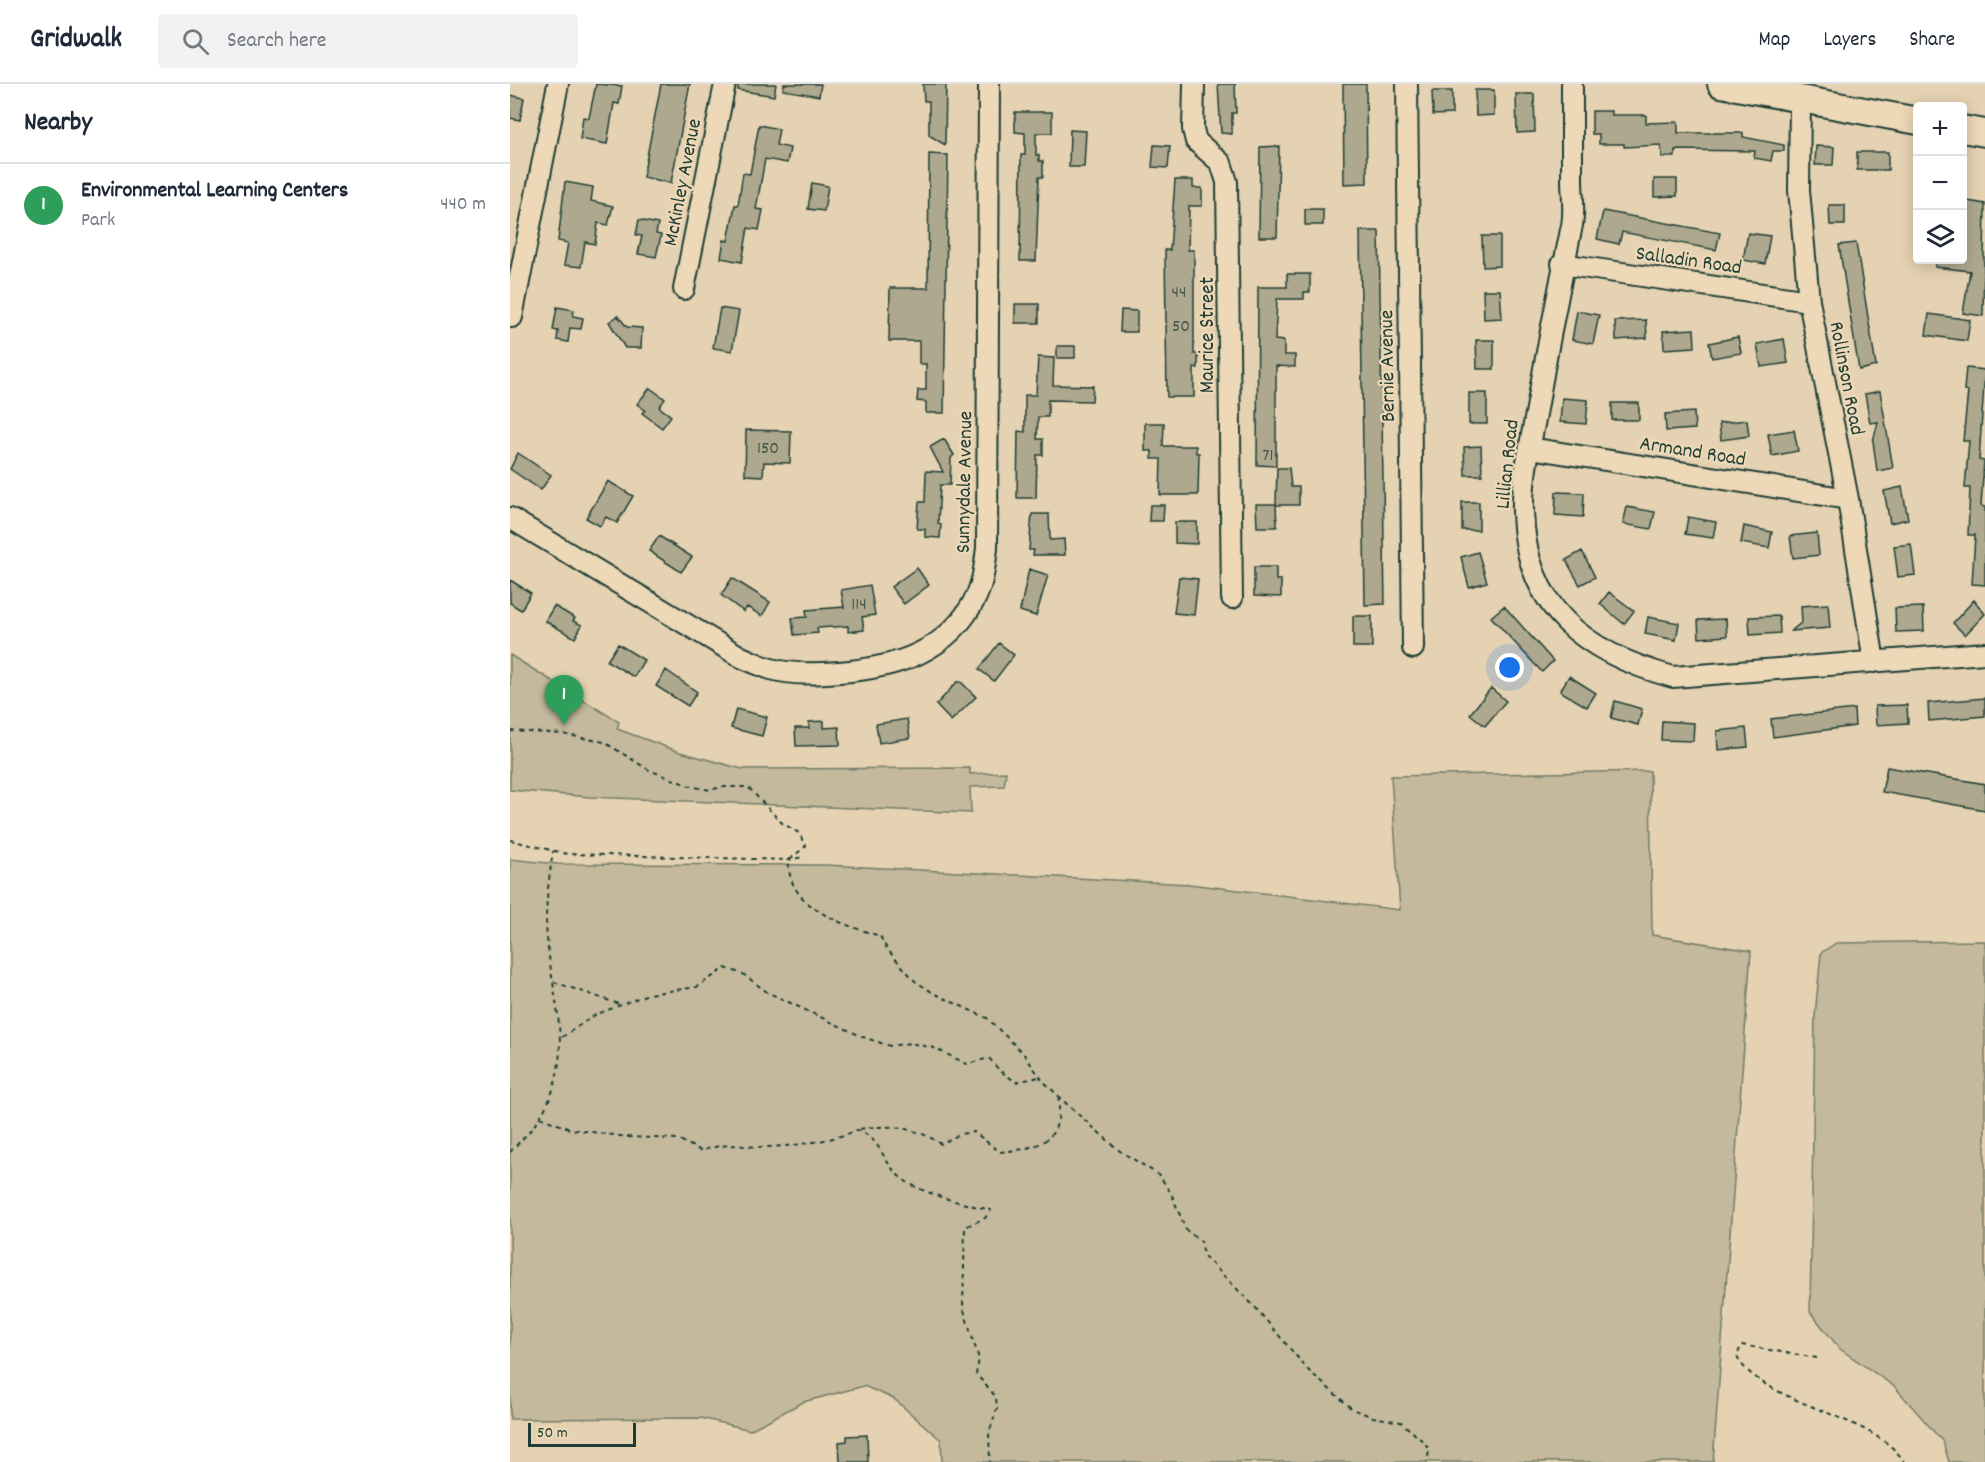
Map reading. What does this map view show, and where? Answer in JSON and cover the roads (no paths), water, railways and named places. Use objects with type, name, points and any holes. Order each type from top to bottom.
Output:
[{"type":"main road","points":[[1726,84],[1913,120]]},
{"type":"main road","points":[[1967,130],[1985,133]]},
{"type":"street","points":[[512,317],[558,84]]},
{"type":"street","name":"McKinley Avenue","points":[[684,289],[725,84]]},
{"type":"street","name":"Sunnydale Avenue","points":[[510,518],[741,657],[770,669],[799,674],[866,670],[900,663],[925,652],[944,639],[962,620],[976,597],[984,575],[987,548],[989,84]]},
{"type":"street","name":"Maurice Street","points":[[1194,84],[1192,129],[1196,141],[1221,163],[1227,182],[1232,597]]},
{"type":"street","name":"Bernie Avenue","points":[[1407,84],[1413,648]]},
{"type":"street","name":"Lillian Road","points":[[1572,84],[1573,222],[1562,264],[1530,448],[1523,509],[1528,559],[1544,595],[1569,626],[1605,652],[1634,667],[1673,677],[1985,653]]},
{"type":"street","name":"Rollinson Road","points":[[1800,100],[1799,190],[1809,301],[1848,500],[1874,663]]},
{"type":"street","name":"Salladin Road","points":[[1562,264],[1809,301]]},
{"type":"street","name":"Armand Road","points":[[1530,448],[1848,500]]},
{"type":"place","name":"Environmental Learning Centers","points":[[564,725]]}]
